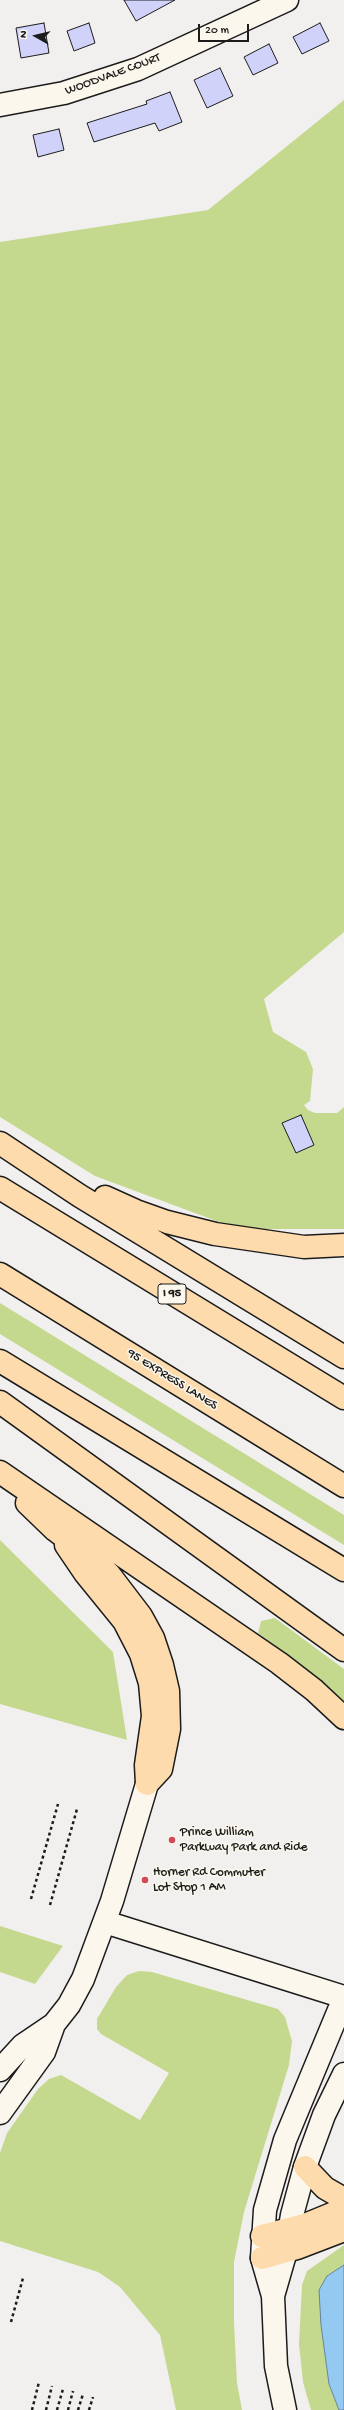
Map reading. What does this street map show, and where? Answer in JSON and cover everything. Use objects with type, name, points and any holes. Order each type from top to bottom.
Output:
[{"type":"highway","points":[[0,1141],[102,1195],[136,1211],[167,1222],[215,1234],[265,1243],[304,1247],[344,1245]]},
{"type":"highway","points":[[0,1141],[80,1196],[344,1357]]},
{"type":"highway","name":"I 95","points":[[0,1188],[344,1398]]},
{"type":"highway","name":"95 EXPRESS LANES","points":[[0,1274],[344,1486]]},
{"type":"highway","points":[[0,1361],[344,1570]]},
{"type":"highway","points":[[0,1402],[344,1650]]},
{"type":"highway","points":[[0,1472],[279,1663],[314,1690],[344,1718]]},
{"type":"highway","points":[[0,1478],[55,1530],[94,1559],[109,1574],[141,1616],[153,1638],[162,1665],[168,1691],[169,1729],[161,1769],[147,1784]]},
{"type":"highway","points":[[305,2168],[325,2188],[344,2199]]},
{"type":"highway","points":[[262,2236],[289,2230],[344,2209]]},
{"type":"highway","points":[[262,2258],[344,2230]]},
{"type":"street","name":"WOODVALE COURT","points":[[0,105],[64,93],[138,69],[287,0]]},
{"type":"street","points":[[0,2113],[44,2052],[54,2024],[69,2005],[83,1978],[105,1922],[147,1784]]},
{"type":"street","points":[[105,1922],[344,1998],[285,2140],[269,2193],[262,2236],[262,2258],[272,2296],[276,2366],[285,2410]]},
{"type":"street","points":[[0,2070],[23,2044],[54,2024]]},
{"type":"street","points":[[272,2296],[286,2251],[289,2230],[305,2168],[324,2115],[344,2074]]},
{"type":"path","points":[[31,1899],[58,1804]]},
{"type":"path","points":[[50,1905],[77,1809]]},
{"type":"path","points":[[11,2322],[23,2278]]},
{"type":"path","points":[[32,2410],[39,2382]]},
{"type":"path","points":[[46,2410],[52,2386]]},
{"type":"path","points":[[57,2410],[63,2389]]},
{"type":"path","points":[[68,2410],[73,2391]]},
{"type":"path","points":[[78,2410],[83,2394]]},
{"type":"path","points":[[89,2410],[93,2397]]},
{"type":"green space","points":[[344,100],[344,932],[264,999],[273,1032],[306,1052],[313,1069],[310,1101],[304,1105],[308,1110],[315,1113],[337,1113],[344,1107],[344,1229],[238,1229],[95,1176],[0,1117],[0,242],[208,210]]},
{"type":"green space","points":[[0,1303],[344,1515],[344,1545],[0,1334]]},
{"type":"green space","points":[[0,1540],[113,1652],[127,1740],[0,1704]]},
{"type":"green space","points":[[275,1618],[344,1669],[344,1702],[331,1689],[258,1633],[261,1621]]},
{"type":"green space","points":[[0,1926],[63,1946],[35,1984],[0,1972]]},
{"type":"green space","points":[[139,1971],[152,1972],[278,2009],[285,2017],[292,2041],[289,2065],[244,2212],[234,2262],[234,2322],[237,2383],[242,2410],[176,2410],[160,2335],[120,2287],[98,2272],[0,2241],[0,2153],[7,2133],[38,2089],[49,2079],[61,2075],[140,2120],[169,2073],[101,2034],[97,2029],[97,2019],[116,1987],[127,1975]]},
{"type":"green space","points":[[344,2245],[344,2265],[327,2276],[321,2325],[329,2384],[339,2410],[311,2410],[303,2382],[299,2344],[302,2285],[307,2271]]},
{"type":"water","points":[[344,2265],[344,2410],[339,2410],[329,2384],[321,2325],[319,2290],[327,2276]]},
{"type":"building","points":[[124,0],[175,0],[136,21]]},
{"type":"building","points":[[44,23],[49,53],[21,58],[16,28]]},
{"type":"building","points":[[89,23],[95,43],[74,51],[67,31]]},
{"type":"building","points":[[320,23],[329,41],[302,54],[293,37]]},
{"type":"building","points":[[269,44],[278,63],[253,75],[244,57]]},
{"type":"building","points":[[220,68],[233,96],[207,108],[194,80]]},
{"type":"building","points":[[170,92],[182,122],[159,131],[155,123],[94,142],[87,123],[147,104],[146,101]]},
{"type":"building","points":[[59,129],[64,150],[38,157],[33,135]]},
{"type":"building","points":[[301,1115],[314,1145],[296,1153],[282,1123]]},
{"type":"place","name":"Prince William Parkway Park and Ride","points":[[172,1840]]},
{"type":"place","name":"Horner Rd Commuter Lot Stop 1 AM","points":[[145,1880]]}]
